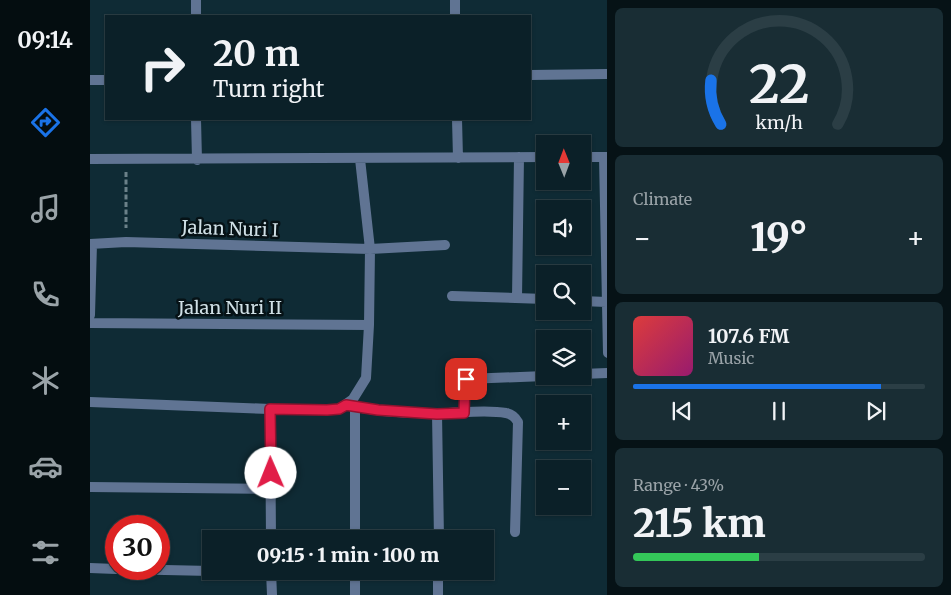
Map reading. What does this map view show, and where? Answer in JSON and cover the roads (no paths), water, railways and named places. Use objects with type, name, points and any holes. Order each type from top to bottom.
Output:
[{"type":"street","points":[[196,0],[196,15]]},
{"type":"street","points":[[455,0],[455,15]]},
{"type":"street","points":[[531,75],[607,74]]},
{"type":"street","points":[[90,80],[105,80]]},
{"type":"street","points":[[196,120],[197,160]]},
{"type":"street","points":[[457,120],[458,158]]},
{"type":"street","points":[[517,298],[519,157]]},
{"type":"street","points":[[90,160],[536,157]]},
{"type":"street","points":[[591,157],[605,157],[607,353]]},
{"type":"street","points":[[355,530],[350,406],[366,378],[369,325],[370,249],[360,159]]},
{"type":"street","name":"Jalan Nuri I","points":[[91,244],[126,242],[370,249],[445,245]]},
{"type":"street","points":[[90,315],[91,244]]},
{"type":"street","points":[[452,296],[536,299]]},
{"type":"street","points":[[591,301],[606,302]]},
{"type":"street","name":"Jalan Nuri II","points":[[90,323],[369,325]]},
{"type":"street","points":[[591,374],[607,373]]},
{"type":"street","points":[[464,413],[466,379],[536,376]]},
{"type":"street","points":[[90,402],[327,410],[350,406],[437,414],[506,412],[512,415],[518,422],[515,532]]},
{"type":"street","points":[[270,409],[271,530]]},
{"type":"street","points":[[437,414],[439,530]]},
{"type":"street","points":[[90,487],[271,489]]},
{"type":"street","points":[[90,568],[105,569]]},
{"type":"street","points":[[170,570],[202,571]]},
{"type":"street","points":[[272,580],[272,595]]},
{"type":"street","points":[[355,580],[355,595]]},
{"type":"street","points":[[438,580],[438,595]]}]
